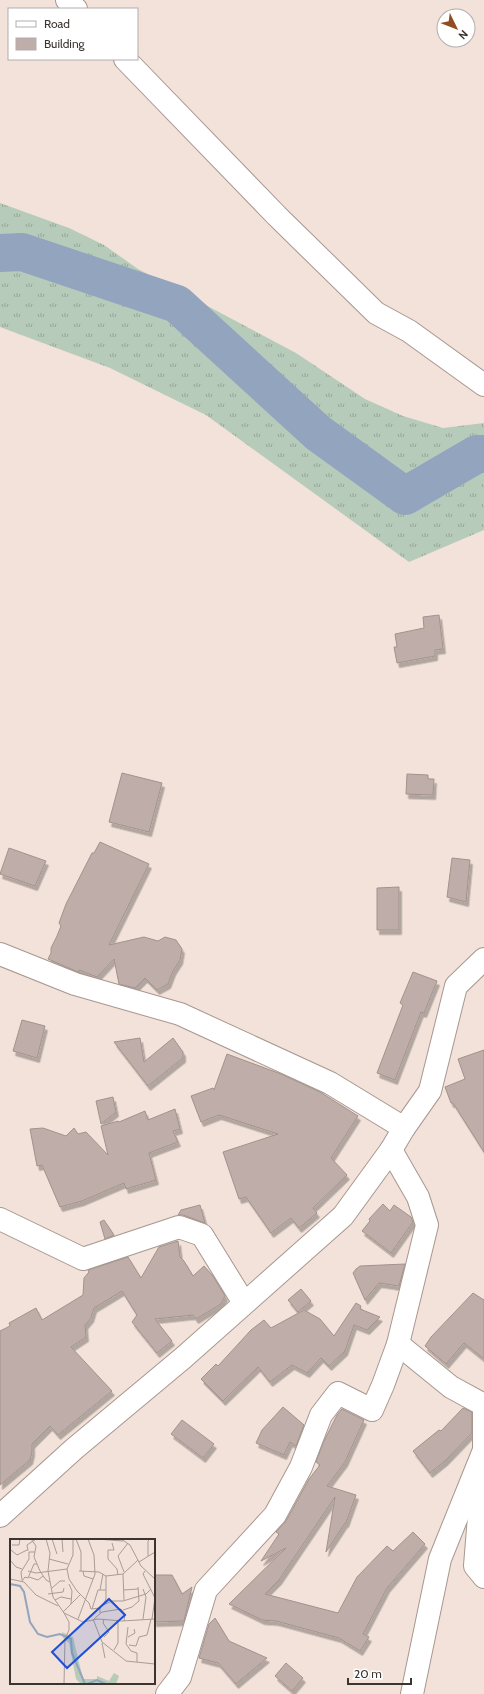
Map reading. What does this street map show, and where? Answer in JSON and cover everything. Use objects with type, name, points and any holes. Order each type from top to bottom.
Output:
[{"type":"street","points":[[67,0],[75,8]]},
{"type":"street","points":[[126,60],[277,216],[376,313],[409,331],[484,384]]},
{"type":"street","points":[[0,954],[75,984],[180,1014],[330,1083],[404,1128]]},
{"type":"street","points":[[2,1510],[183,1358],[343,1216],[391,1150],[404,1128],[430,1091],[456,986],[484,959]]},
{"type":"street","points":[[167,1694],[180,1677],[206,1590],[275,1515],[301,1466],[321,1414],[338,1393],[372,1410],[383,1385],[398,1344],[427,1224],[418,1196],[391,1150]]},
{"type":"street","points":[[0,1219],[83,1259],[179,1227],[202,1235],[244,1303]]},
{"type":"street","points":[[398,1344],[451,1387],[484,1406],[484,1450],[475,1566],[484,1578]]},
{"type":"street","points":[[412,1694],[440,1559],[484,1450]]},
{"type":"green space","points":[[0,203],[69,228],[104,245],[138,269],[296,353],[365,399],[403,416],[443,428],[484,423],[484,530],[409,562],[206,415],[110,368],[0,327]]},
{"type":"building","points":[[439,615],[443,649],[435,650],[435,656],[397,663],[394,647],[397,647],[395,634],[424,628],[423,617]]},
{"type":"building","points":[[122,773],[162,783],[149,832],[109,822]]},
{"type":"building","points":[[407,774],[428,775],[428,779],[434,779],[433,795],[406,794]]},
{"type":"building","points":[[100,842],[149,864],[109,945],[144,937],[158,941],[165,937],[176,940],[182,949],[180,960],[173,971],[168,984],[157,990],[145,978],[135,988],[119,984],[114,959],[97,977],[79,970],[78,972],[48,959],[51,953],[51,948],[61,926],[59,923],[66,904],[92,853],[94,853]]},
{"type":"building","points":[[9,848],[46,861],[35,886],[0,874]]},
{"type":"building","points":[[452,858],[470,860],[466,902],[447,897]]},
{"type":"building","points":[[399,887],[399,930],[377,930],[377,888]]},
{"type":"building","points":[[413,972],[437,981],[424,1013],[421,1012],[395,1080],[377,1073],[403,1005],[400,1003]]},
{"type":"building","points":[[22,1020],[45,1026],[37,1058],[13,1051]]},
{"type":"building","points":[[140,1038],[144,1062],[173,1038],[183,1052],[183,1058],[148,1086],[114,1042]]},
{"type":"building","points":[[484,1050],[484,1152],[453,1103],[451,1103],[445,1087],[465,1079],[458,1059]]},
{"type":"building","points":[[227,1054],[281,1074],[320,1092],[358,1116],[331,1158],[347,1175],[313,1208],[317,1213],[299,1228],[291,1218],[271,1233],[246,1197],[239,1199],[223,1152],[278,1134],[219,1115],[201,1122],[191,1096],[213,1088],[214,1090]]},
{"type":"building","points":[[113,1097],[116,1112],[101,1124],[96,1101]]},
{"type":"building","points":[[175,1109],[180,1129],[173,1131],[178,1142],[149,1153],[156,1180],[126,1189],[124,1183],[82,1201],[60,1207],[42,1165],[37,1166],[30,1129],[43,1128],[66,1136],[74,1128],[78,1134],[86,1132],[108,1155],[101,1126],[119,1122],[145,1111],[148,1120]]},
{"type":"building","points":[[383,1204],[390,1211],[394,1205],[411,1217],[413,1222],[391,1253],[362,1231],[370,1221],[369,1219]]},
{"type":"building","points":[[200,1205],[205,1223],[183,1215],[178,1215],[181,1210]]},
{"type":"building","points":[[104,1220],[114,1235],[105,1239],[100,1222]]},
{"type":"building","points":[[178,1241],[180,1257],[193,1276],[204,1266],[213,1276],[225,1296],[221,1304],[196,1319],[193,1315],[155,1319],[172,1341],[157,1353],[132,1322],[137,1315],[122,1291],[94,1308],[91,1318],[85,1325],[86,1337],[71,1347],[112,1391],[58,1435],[50,1426],[32,1444],[30,1460],[0,1485],[0,1331],[10,1326],[9,1323],[36,1308],[42,1320],[83,1295],[84,1278],[89,1272],[88,1270],[128,1257],[141,1278],[159,1247]]},
{"type":"building","points":[[405,1264],[399,1286],[379,1283],[365,1300],[353,1273],[356,1269],[360,1266]]},
{"type":"building","points":[[301,1289],[311,1301],[298,1312],[288,1300]]},
{"type":"building","points":[[473,1293],[484,1300],[484,1359],[464,1343],[446,1364],[425,1346],[431,1337]]},
{"type":"building","points":[[356,1303],[361,1306],[360,1309],[380,1317],[367,1330],[354,1325],[345,1351],[329,1366],[321,1358],[307,1373],[292,1365],[270,1382],[258,1367],[223,1401],[201,1379],[216,1364],[218,1366],[251,1330],[264,1320],[271,1328],[304,1310],[320,1319],[334,1336]]},
{"type":"building","points":[[283,1407],[304,1425],[296,1446],[290,1442],[284,1455],[256,1443],[262,1430]]},
{"type":"building","points":[[463,1408],[472,1412],[472,1433],[445,1461],[430,1473],[413,1451],[439,1430],[441,1431]]},
{"type":"building","points":[[342,1409],[364,1420],[345,1462],[327,1486],[356,1495],[346,1523],[326,1552],[335,1497],[279,1580],[265,1594],[338,1613],[357,1577],[387,1546],[393,1551],[413,1532],[425,1544],[387,1588],[363,1634],[369,1637],[360,1651],[339,1638],[276,1621],[262,1620],[229,1604],[286,1548],[261,1561],[279,1534],[276,1532],[286,1521],[309,1479],[320,1465],[316,1462],[323,1443],[337,1415]]},
{"type":"building","points":[[182,1420],[214,1444],[203,1458],[171,1434]]},
{"type":"building","points":[[155,1575],[172,1575],[182,1594],[192,1587],[184,1621],[155,1622]]},
{"type":"building","points":[[215,1618],[229,1641],[267,1658],[236,1684],[218,1663],[199,1658],[209,1624]]},
{"type":"building","points":[[286,1663],[303,1678],[292,1691],[275,1676]]},
{"type":"waterway","points":[[0,253],[22,252],[177,304],[318,433],[405,496],[477,454],[484,454]]}]
